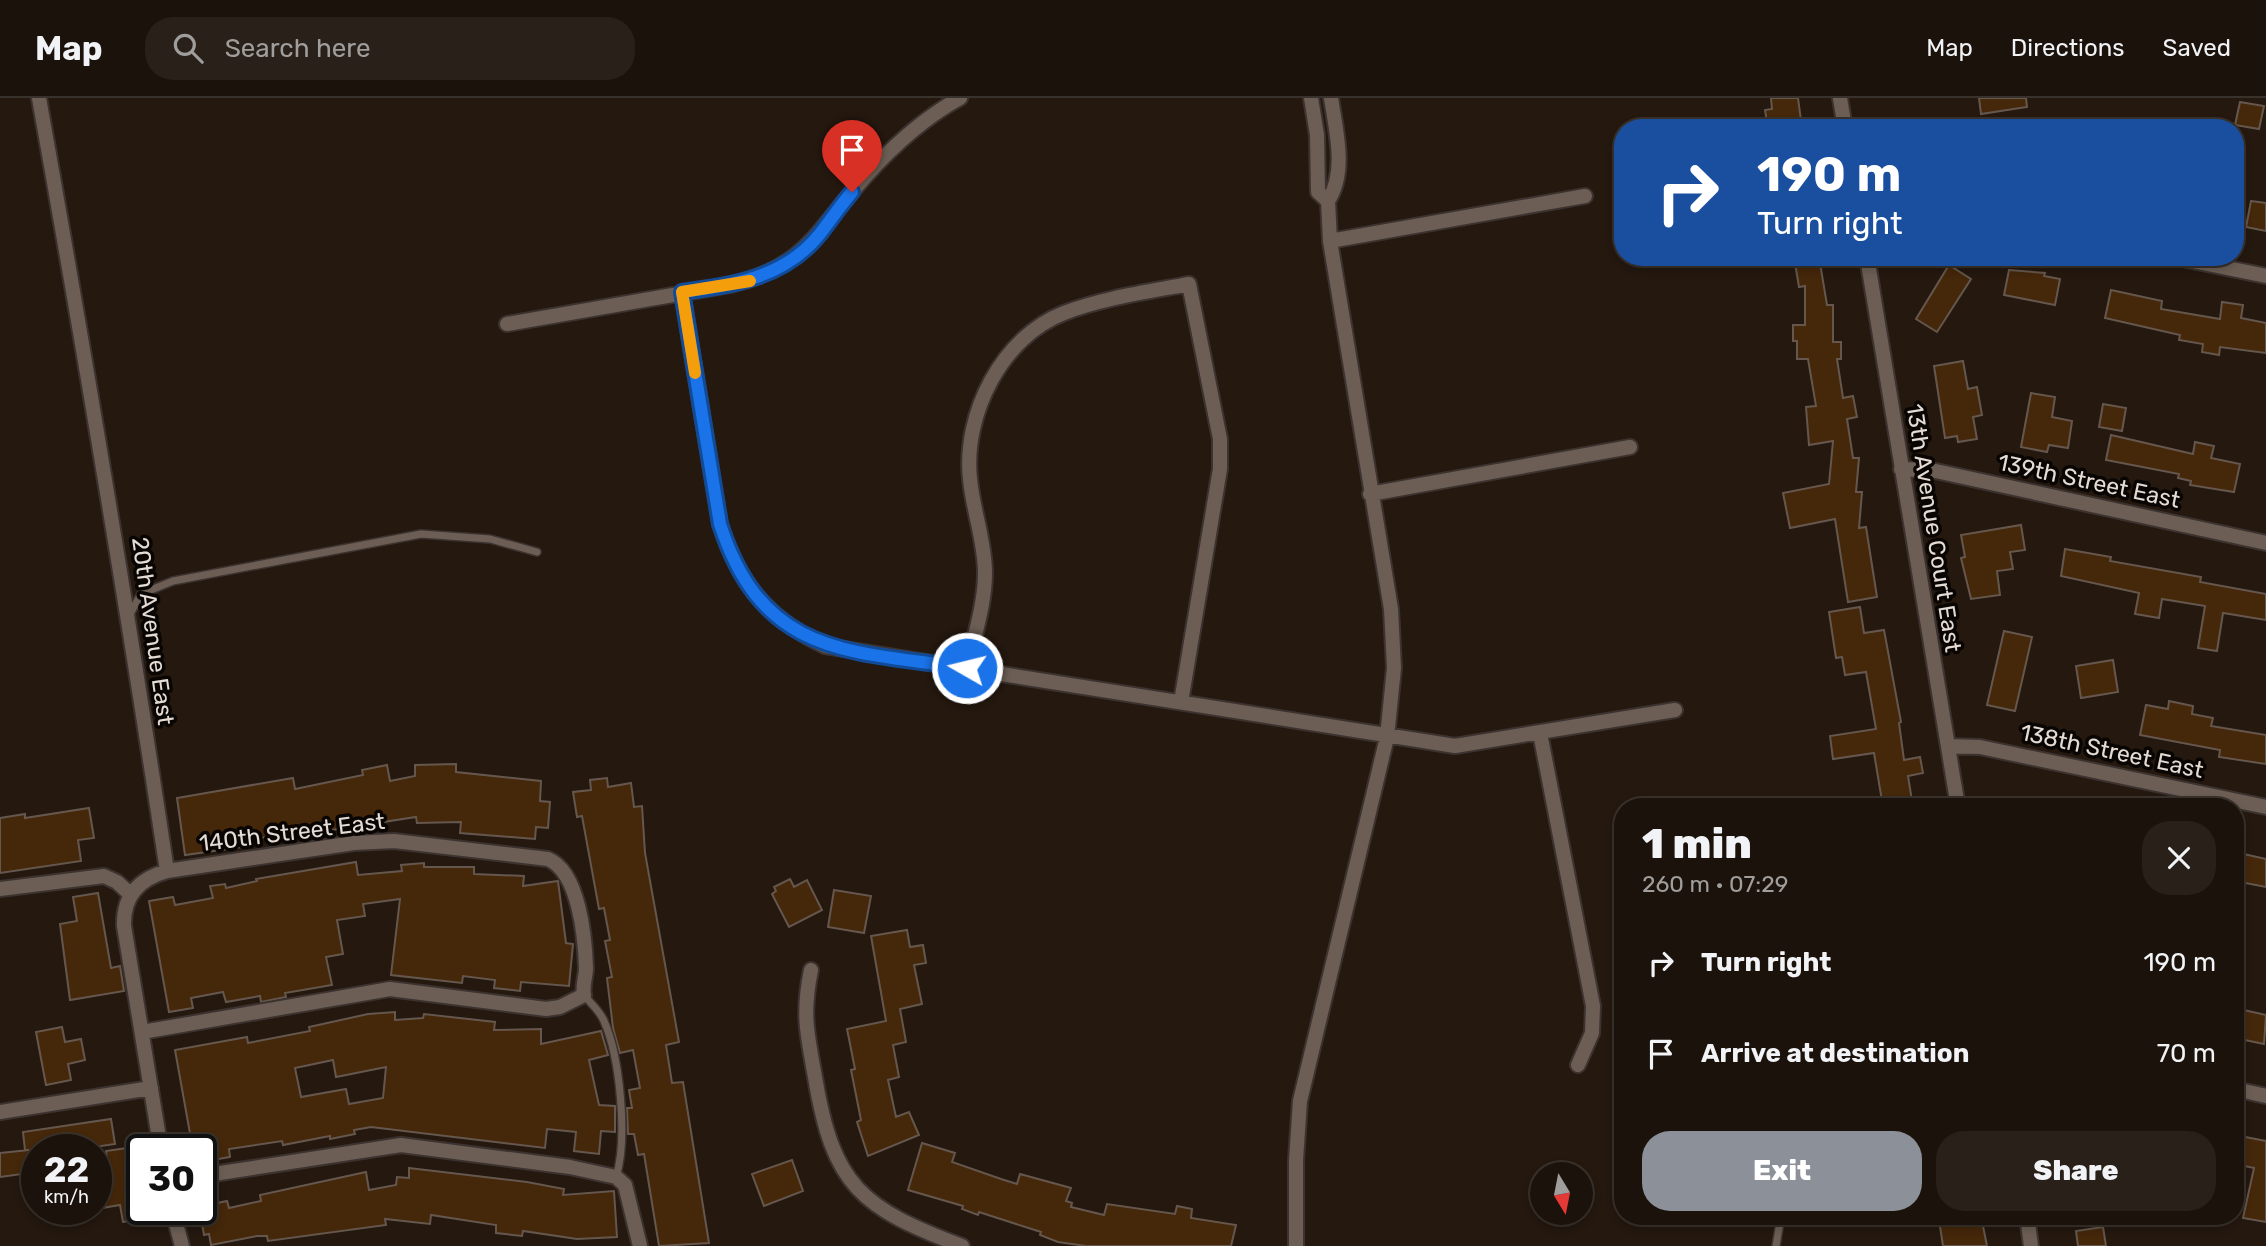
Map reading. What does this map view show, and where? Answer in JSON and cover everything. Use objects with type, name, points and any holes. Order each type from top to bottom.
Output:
[{"type":"street","name":"20th Avenue East","points":[[39,98],[108,486],[167,871]]},
{"type":"street","points":[[507,324],[757,279],[800,254],[866,176],[894,148],[927,120],[960,98]]},
{"type":"street","points":[[1311,98],[1317,135],[1318,192],[1328,201]]},
{"type":"street","points":[[1296,1246],[1296,1160],[1300,1101],[1387,737],[1394,668],[1394,634],[1330,241],[1328,201],[1335,190],[1339,150],[1331,98]]},
{"type":"street","points":[[1840,98],[1844,119]]},
{"type":"street","points":[[1330,241],[1585,196]]},
{"type":"street","name":"13th Avenue Court East","points":[[1868,266],[1957,798]]},
{"type":"street","points":[[2217,266],[2266,276]]},
{"type":"street","points":[[967,668],[986,577],[985,552],[969,476],[969,453],[979,407],[988,385],[1020,341],[1061,314],[1089,304],[1189,284],[1220,439],[1220,469],[1181,702]]},
{"type":"street","points":[[682,292],[720,524],[730,557],[759,600],[803,636],[825,646],[1455,746],[1675,710]]},
{"type":"street","points":[[1370,494],[1630,447]]},
{"type":"street","name":"139th Street East","points":[[1901,469],[1931,470],[2266,542]]},
{"type":"street","points":[[1540,733],[1593,1006],[1592,1033],[1578,1065]]},
{"type":"street","name":"138th Street East","points":[[1948,746],[1980,747],[2223,798]]},
{"type":"street","name":"138th Street East","points":[[2244,802],[2266,807]]},
{"type":"street","name":"140th Street East","points":[[167,871],[354,843],[394,841],[548,859],[564,870],[574,889],[586,970],[584,995]]},
{"type":"street","points":[[158,1134],[124,926],[130,894],[143,881],[167,871]]},
{"type":"street","points":[[0,889],[93,876],[112,879],[130,894]]},
{"type":"street","points":[[811,970],[804,1014],[821,1115],[827,1140],[836,1158],[868,1200],[887,1214],[962,1246]]},
{"type":"street","points":[[142,1032],[390,989],[546,1009],[559,1007],[584,995]]},
{"type":"street","points":[[0,1112],[151,1088]]},
{"type":"street","points":[[2244,1091],[2266,1096]]},
{"type":"street","points":[[217,1174],[401,1145],[557,1165],[618,1180],[629,1191],[640,1246]]},
{"type":"street","points":[[176,1225],[182,1246]]},
{"type":"street","points":[[2028,1225],[2031,1246]]},
{"type":"lane","points":[[127,620],[141,594],[173,581],[421,534],[490,539],[537,552]]},
{"type":"lane","points":[[584,995],[604,1020],[614,1055],[621,1122],[618,1180]]},
{"type":"lane","points":[[1776,1246],[1780,1225]]},
{"type":"building","points":[[1771,98],[1798,98],[1801,119],[1766,119],[1765,110],[1772,109]]},
{"type":"building","points":[[1979,98],[2026,98],[2027,107],[1981,114]]},
{"type":"building","points":[[2240,102],[2264,106],[2259,129],[2244,126],[2244,119],[2236,119]]},
{"type":"building","points":[[2251,201],[2266,203],[2266,231],[2246,227]]},
{"type":"building","points":[[1796,266],[1820,266],[1827,305],[1833,305],[1833,342],[1841,342],[1841,359],[1837,359],[1843,398],[1853,396],[1857,417],[1847,419],[1853,458],[1859,458],[1856,492],[1862,492],[1859,528],[1866,527],[1877,597],[1848,602],[1835,519],[1790,528],[1783,493],[1829,484],[1833,441],[1809,445],[1806,407],[1816,406],[1808,359],[1797,359],[1797,341],[1793,341],[1793,325],[1805,325],[1805,286],[1799,287]]},
{"type":"building","points":[[1948,266],[1971,279],[1937,332],[1916,319]]},
{"type":"building","points":[[2009,270],[2045,273],[2044,276],[2060,279],[2055,305],[2004,295]]},
{"type":"building","points":[[2111,290],[2162,301],[2161,309],[2220,319],[2222,302],[2243,305],[2241,318],[2266,323],[2266,353],[2220,347],[2219,355],[2202,352],[2203,344],[2179,340],[2180,335],[2105,318]]},
{"type":"building","points":[[1963,361],[1968,389],[1977,387],[1982,415],[1973,417],[1977,439],[1958,442],[1957,436],[1945,438],[1934,366]]},
{"type":"building","points":[[2031,393],[2055,397],[2052,417],[2072,421],[2068,448],[2049,445],[2047,452],[2021,447]]},
{"type":"building","points":[[2103,404],[2126,408],[2122,431],[2099,427]]},
{"type":"building","points":[[2111,435],[2193,454],[2195,442],[2214,446],[2211,458],[2240,464],[2234,492],[2190,485],[2191,481],[2178,478],[2179,474],[2106,460]]},
{"type":"building","points":[[2021,525],[2025,550],[2010,552],[2013,569],[1997,571],[2000,595],[1971,599],[1961,558],[1965,557],[1961,535]]},
{"type":"building","points":[[2065,549],[2111,557],[2110,561],[2201,577],[2200,582],[2266,594],[2266,620],[2223,613],[2217,651],[2198,648],[2205,606],[2162,599],[2159,618],[2135,614],[2139,593],[2061,576]]},
{"type":"building","points":[[1860,607],[1864,633],[1884,630],[1901,722],[1904,760],[1920,757],[1923,773],[1908,776],[1912,798],[1882,798],[1874,753],[1833,759],[1830,736],[1876,729],[1866,672],[1845,675],[1842,657],[1836,658],[1829,612]]},
{"type":"building","points":[[2004,631],[2032,637],[2015,711],[1987,705]]},
{"type":"building","points":[[2113,660],[2118,692],[2081,698],[2076,666]]},
{"type":"building","points":[[2169,701],[2193,706],[2192,714],[2213,718],[2211,726],[2266,735],[2266,764],[2219,757],[2220,750],[2140,735],[2146,705],[2168,709]]},
{"type":"building","points":[[456,764],[456,772],[541,781],[540,801],[550,802],[548,828],[536,827],[535,839],[460,833],[461,822],[417,823],[416,817],[325,831],[324,826],[255,839],[256,845],[185,855],[177,798],[293,778],[295,789],[363,775],[362,770],[387,765],[390,781],[415,776],[415,765]]},
{"type":"building","points":[[607,778],[608,787],[631,783],[634,807],[642,806],[645,853],[679,1042],[666,1045],[672,1083],[683,1082],[709,1243],[659,1246],[644,1154],[638,1155],[634,1134],[628,1134],[627,1108],[632,1108],[629,1090],[640,1088],[633,1050],[620,1053],[613,1028],[607,978],[612,977],[605,941],[610,940],[604,908],[599,909],[582,816],[577,817],[573,792],[591,790],[590,780]]},
{"type":"building","points":[[89,808],[94,838],[78,840],[81,861],[0,873],[0,818],[25,814],[25,818]]},
{"type":"building","points":[[2244,854],[2266,859],[2266,887],[2244,883]]},
{"type":"building","points":[[356,862],[358,875],[402,871],[401,865],[424,863],[424,867],[474,867],[474,874],[524,876],[523,886],[558,881],[566,943],[573,944],[569,986],[521,982],[520,991],[494,988],[495,980],[463,976],[462,983],[391,975],[400,899],[363,904],[365,916],[337,920],[343,954],[326,957],[332,985],[285,993],[286,997],[261,1002],[260,996],[226,1002],[223,992],[191,998],[193,1008],[169,1012],[149,901],[173,897],[175,905],[213,898],[210,886],[225,884],[226,888],[257,881],[256,879]]},
{"type":"building","points":[[790,879],[794,887],[807,880],[822,910],[789,927],[772,894],[776,891],[774,887]]},
{"type":"building","points":[[834,890],[871,896],[864,933],[828,927]]},
{"type":"building","points":[[98,893],[111,968],[120,966],[124,991],[70,1000],[60,924],[77,921],[73,897]]},
{"type":"building","points":[[907,930],[910,947],[923,945],[926,963],[914,965],[922,1004],[900,1009],[906,1042],[893,1045],[899,1077],[888,1080],[896,1117],[909,1112],[919,1135],[868,1156],[857,1122],[861,1120],[851,1070],[855,1069],[847,1029],[886,1021],[871,936]]},
{"type":"building","points":[[2244,1010],[2266,1015],[2264,1044],[2244,1040]]},
{"type":"building","points":[[395,1012],[395,1020],[423,1018],[424,1014],[495,1022],[494,1030],[541,1029],[541,1044],[601,1031],[608,1055],[589,1060],[599,1105],[615,1106],[615,1132],[601,1131],[599,1154],[574,1151],[576,1132],[547,1129],[545,1148],[371,1127],[354,1130],[355,1134],[330,1139],[330,1136],[283,1145],[282,1141],[229,1149],[230,1157],[217,1159],[217,1134],[190,1134],[175,1050],[247,1037],[248,1043],[310,1031],[309,1027],[368,1014]],"holes":[[[333,1060],[336,1077],[386,1067],[383,1098],[349,1104],[346,1089],[301,1097],[295,1068]]]},
{"type":"building","points":[[62,1027],[65,1042],[81,1039],[85,1060],[68,1064],[71,1080],[46,1085],[36,1032]]},
{"type":"building","points":[[111,1119],[115,1144],[112,1144],[112,1134],[23,1132]]},
{"type":"building","points":[[2244,1137],[2266,1141],[2266,1222],[2244,1218],[2254,1168],[2244,1166]]},
{"type":"building","points":[[922,1143],[955,1153],[952,1162],[1017,1184],[1020,1174],[1071,1188],[1066,1201],[1072,1203],[1071,1207],[1104,1215],[1107,1204],[1175,1214],[1177,1206],[1192,1209],[1191,1218],[1236,1225],[1231,1246],[1086,1246],[1058,1242],[1040,1235],[1041,1232],[979,1212],[978,1215],[962,1209],[963,1206],[908,1190]]},
{"type":"building","points":[[126,1148],[126,1222],[123,1222],[120,1205],[112,1206],[112,1150]]},
{"type":"building","points":[[21,1151],[21,1174],[0,1177],[0,1153]]},
{"type":"building","points":[[792,1160],[803,1191],[764,1206],[752,1174]]},
{"type":"building","points":[[409,1168],[527,1182],[564,1189],[563,1195],[614,1191],[617,1237],[577,1239],[523,1231],[522,1236],[496,1233],[496,1225],[431,1215],[430,1224],[385,1219],[386,1225],[268,1241],[267,1236],[257,1236],[211,1245],[209,1234],[204,1235],[202,1225],[217,1225],[217,1203],[227,1201],[229,1208],[261,1201],[260,1195],[366,1172],[369,1190],[396,1185],[397,1177],[409,1178]]},
{"type":"building","points":[[1940,1225],[1983,1225],[1987,1246],[1943,1246]]},
{"type":"building","points":[[2103,1227],[2106,1246],[2078,1246],[2076,1231]]},
{"type":"slow traffic","points":[[695,373],[682,292],[750,281]]},
{"type":"route","points":[[852,192],[818,237],[783,266],[757,279],[682,292],[720,524],[730,557],[742,578],[759,600],[803,636],[825,646],[852,652],[967,668]]}]
